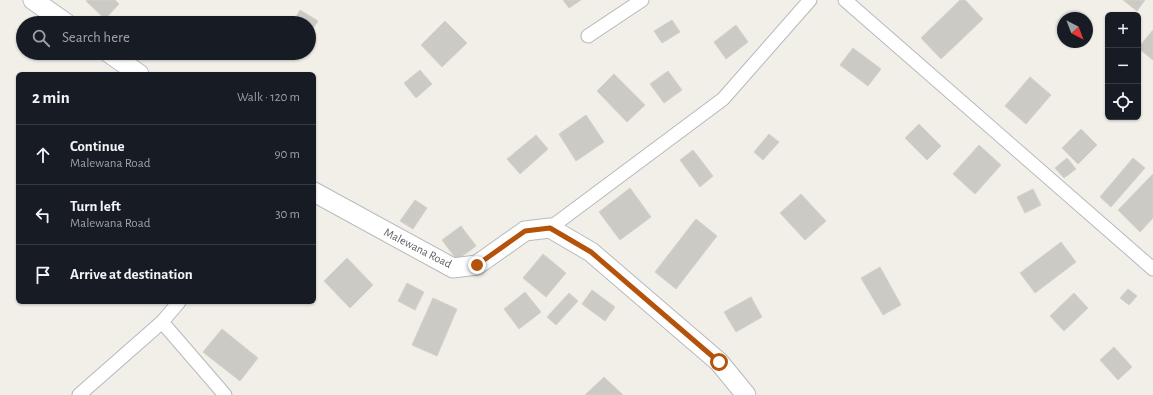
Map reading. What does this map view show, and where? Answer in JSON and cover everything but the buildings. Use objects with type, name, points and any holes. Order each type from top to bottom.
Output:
[{"type":"street","points":[[33,0],[56,16]]},
{"type":"street","points":[[588,36],[642,0]]},
{"type":"street","points":[[746,395],[719,362],[591,252],[550,228],[723,98],[810,0]]},
{"type":"street","points":[[845,0],[1153,269]]},
{"type":"street","points":[[119,60],[136,72]]},
{"type":"street","name":"Malewana Road","points":[[316,193],[453,268],[477,265],[525,231],[550,228]]},
{"type":"street","points":[[79,395],[162,322],[177,304]]},
{"type":"street","points":[[162,322],[225,395]]},
{"type":"route","points":[[477,265],[525,231],[550,228],[591,252],[719,362]]}]
